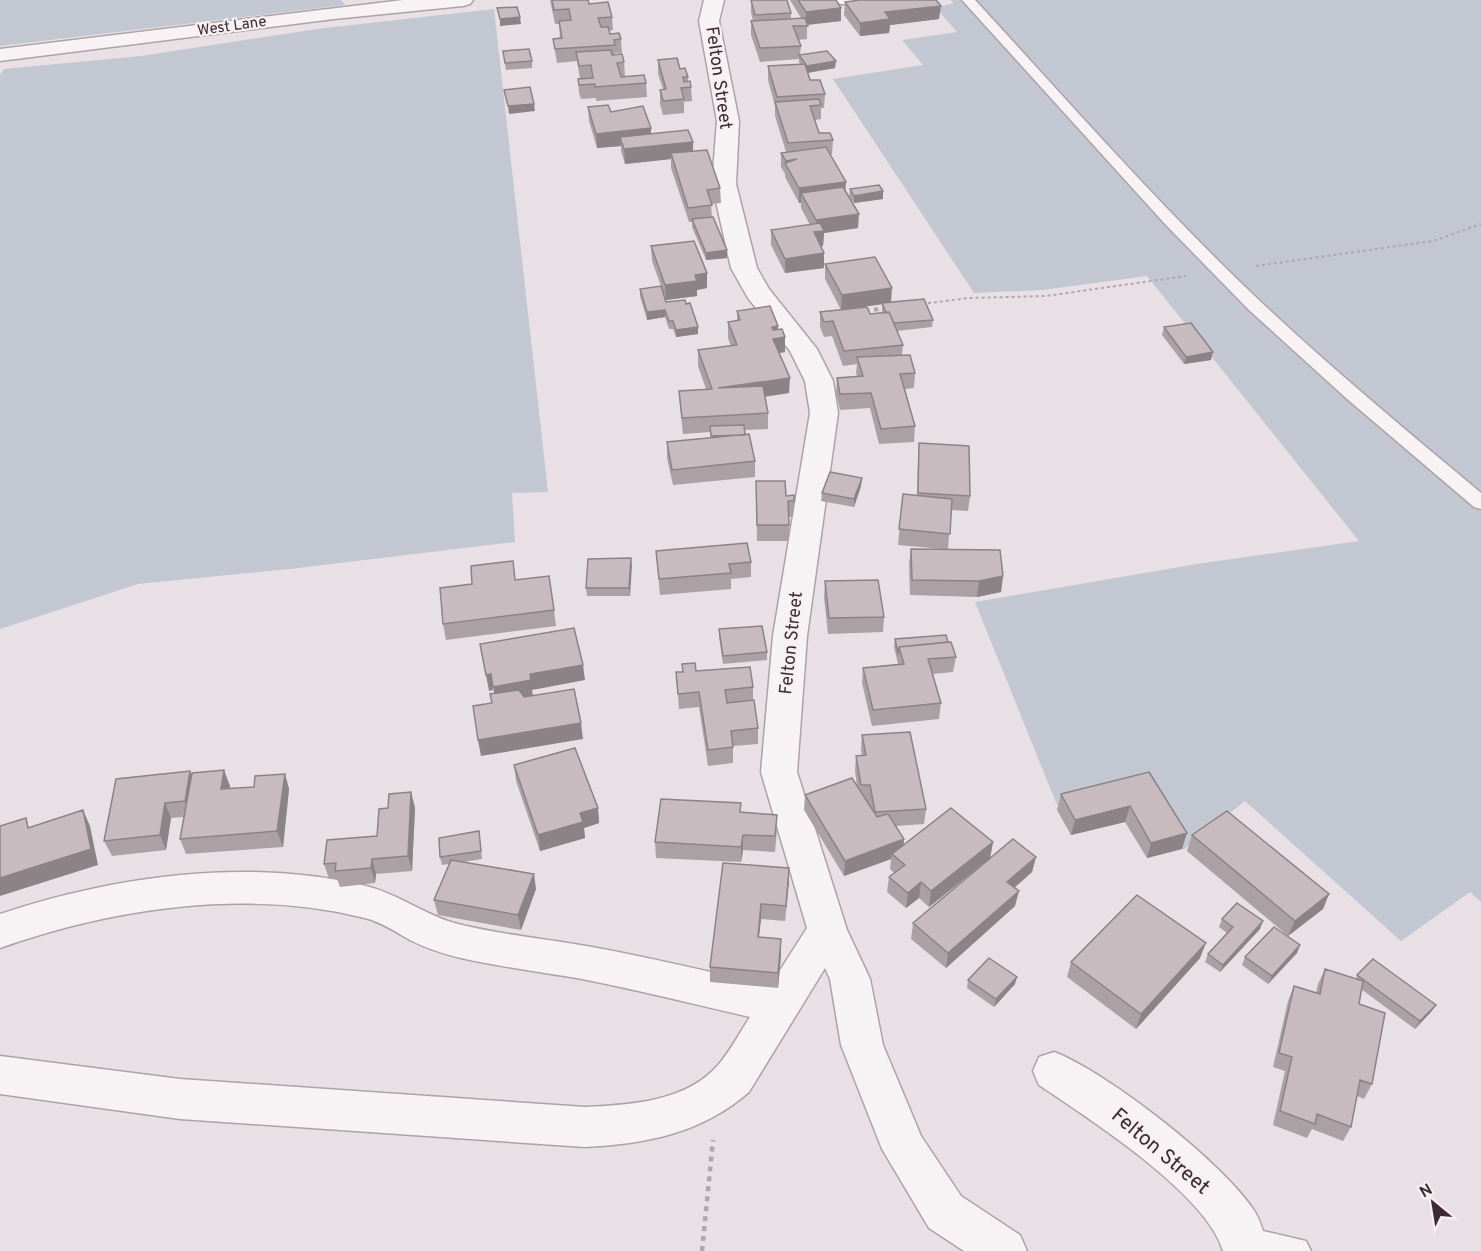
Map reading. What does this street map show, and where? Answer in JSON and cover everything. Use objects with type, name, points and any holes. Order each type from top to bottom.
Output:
[{"type":"street","name":"West Lane","points":[[0,55],[334,13],[463,0]]},
{"type":"street","name":"Felton Street","points":[[714,0],[709,21],[728,121],[724,184],[744,268],[757,292],[803,350],[819,381],[824,413],[790,636],[779,772],[827,930],[850,979],[862,1045],[904,1149],[945,1212],[1004,1251]]},
{"type":"street","points":[[0,931],[75,909],[144,895],[274,890],[336,895],[370,903],[457,941],[599,965],[779,1006]]},
{"type":"street","points":[[0,1074],[180,1099],[585,1127],[629,1125],[669,1117],[718,1092],[734,1078],[827,930]]},
{"type":"street","name":"Felton Street","points":[[1054,1071],[1154,1142],[1205,1188],[1231,1217],[1246,1246]]},
{"type":"lane","points":[[832,0],[874,0]]},
{"type":"lane","points":[[968,0],[1171,221],[1255,306],[1352,394],[1481,503]]},
{"type":"lane","points":[[1246,1246],[1296,1251]]},
{"type":"path","points":[[921,304],[969,298],[1046,296],[1433,241],[1481,224]]},
{"type":"path","points":[[862,311],[886,308]]},
{"type":"path","points":[[702,1251],[718,1092]]},
{"type":"shaded area","points":[[0,0],[341,0],[345,5],[0,46]]},
{"type":"shaded area","points":[[950,0],[1481,0],[1481,902],[1470,892],[1401,941],[1245,801],[1183,850],[1144,784],[1057,805],[975,602],[1197,564],[1359,541],[1147,276],[1043,290],[974,293],[833,79],[923,65],[902,40],[957,32],[936,8],[954,3]]},
{"type":"shaded area","points":[[494,9],[548,492],[512,493],[515,542],[290,569],[138,584],[0,629],[0,75],[4,69],[141,56],[317,29]]},
{"type":"building","points":[[552,0],[588,0],[589,4],[608,2],[612,17],[598,18],[601,27],[608,27],[610,34],[619,33],[621,39],[614,40],[615,45],[555,49],[553,39],[562,38],[559,21],[571,20],[569,9],[554,10]]},
{"type":"building","points":[[751,0],[787,0],[791,13],[755,15]]},
{"type":"building","points":[[798,0],[836,0],[841,8],[806,12]]},
{"type":"building","points":[[936,0],[941,6],[885,12],[890,19],[860,23],[845,2]]},
{"type":"building","points":[[517,7],[520,17],[500,19],[497,8]]},
{"type":"building","points":[[805,18],[808,26],[793,26],[801,46],[760,48],[751,21]]},
{"type":"building","points":[[529,49],[532,61],[505,63],[503,51]]},
{"type":"building","points":[[611,50],[612,55],[622,54],[624,62],[617,63],[621,77],[644,75],[646,83],[595,87],[595,84],[579,85],[578,79],[593,78],[591,65],[579,66],[576,52]]},
{"type":"building","points":[[827,51],[836,61],[807,66],[799,55]]},
{"type":"building","points":[[677,58],[680,69],[685,68],[688,77],[683,77],[684,82],[690,81],[691,87],[681,88],[684,99],[663,101],[660,90],[666,89],[658,60]]},
{"type":"building","points":[[805,64],[810,80],[820,80],[825,94],[777,97],[768,66]]},
{"type":"building","points":[[530,87],[534,104],[508,106],[504,90]]},
{"type":"building","points":[[819,99],[821,105],[810,106],[819,133],[830,133],[833,140],[788,143],[775,102]]},
{"type":"building","points":[[608,105],[611,112],[643,106],[651,128],[596,134],[588,107]]},
{"type":"building","points":[[688,130],[693,142],[624,149],[620,137]]},
{"type":"building","points":[[826,147],[846,182],[799,188],[785,163],[797,159],[786,161],[781,153]]},
{"type":"building","points":[[707,150],[720,188],[707,190],[712,205],[688,208],[671,153]]},
{"type":"building","points":[[879,185],[883,191],[854,196],[850,189]]},
{"type":"building","points":[[843,187],[859,214],[816,220],[801,193]]},
{"type":"building","points":[[713,217],[727,250],[706,253],[692,219]]},
{"type":"building","points":[[820,223],[824,231],[814,232],[824,253],[785,259],[771,230]]},
{"type":"building","points":[[694,241],[707,273],[695,275],[697,281],[665,285],[651,246]]},
{"type":"building","points":[[875,257],[892,288],[842,295],[825,264]]},
{"type":"building","points":[[661,286],[666,302],[685,300],[686,304],[690,303],[698,327],[676,330],[665,310],[647,312],[640,289]]},
{"type":"building","points":[[924,299],[933,320],[894,323],[882,303]]},
{"type":"building","points":[[770,306],[778,326],[772,327],[773,330],[782,329],[785,337],[773,339],[790,378],[718,388],[763,386],[768,413],[682,418],[679,391],[712,389],[698,350],[737,345],[728,322],[740,320],[737,311]]},
{"type":"building","points":[[867,307],[870,314],[889,312],[903,345],[844,351],[833,321],[824,322],[820,312]]},
{"type":"building","points":[[1191,323],[1213,352],[1186,357],[1164,327]]},
{"type":"building","points":[[910,355],[915,373],[900,374],[915,426],[881,429],[871,393],[840,394],[837,378],[863,376],[857,357]]},
{"type":"building","points":[[744,425],[745,435],[711,436],[710,426]]},
{"type":"building","points":[[749,434],[755,461],[672,470],[667,442]]},
{"type":"building","points":[[919,443],[969,446],[970,496],[918,493]]},
{"type":"building","points":[[830,472],[862,478],[854,499],[822,493]]},
{"type":"building","points":[[756,481],[785,481],[786,496],[794,495],[794,501],[788,501],[789,525],[757,525]]},
{"type":"building","points":[[903,494],[952,499],[950,534],[899,529]]},
{"type":"building","points":[[747,543],[751,562],[729,564],[731,573],[659,579],[656,551]]},
{"type":"building","points":[[911,549],[1000,550],[1003,576],[979,581],[912,580]]},
{"type":"building","points":[[631,558],[629,588],[586,588],[588,559]]},
{"type":"building","points":[[513,561],[515,580],[549,576],[554,610],[443,624],[440,588],[472,584],[471,566]]},
{"type":"building","points":[[878,580],[884,617],[829,618],[825,581]]},
{"type":"building","points":[[762,626],[767,652],[723,656],[719,629]]},
{"type":"building","points":[[574,628],[583,665],[530,674],[531,680],[493,687],[491,674],[486,675],[480,644]]},
{"type":"building","points":[[946,635],[948,642],[899,647],[898,654],[895,639]]},
{"type":"building","points":[[951,642],[956,657],[928,659],[941,703],[873,710],[863,668],[904,664],[899,647]]},
{"type":"building","points":[[695,663],[696,671],[750,667],[753,687],[725,690],[727,703],[754,700],[758,728],[731,731],[733,747],[708,750],[699,692],[678,694],[676,672],[683,672],[682,664]]},
{"type":"building","points":[[574,689],[581,723],[478,740],[473,706],[492,703],[490,694],[519,690],[524,697]]},
{"type":"building","points":[[910,732],[926,809],[875,812],[870,785],[861,785],[856,756],[866,755],[862,735]]},
{"type":"building","points":[[575,748],[598,808],[580,813],[583,822],[538,835],[514,765]]},
{"type":"building","points":[[224,770],[221,789],[254,787],[255,776],[285,774],[277,831],[180,839],[192,773]]},
{"type":"building","points":[[190,771],[185,801],[165,803],[160,835],[104,841],[116,779]]},
{"type":"building","points":[[1149,772],[1187,833],[1151,843],[1130,806],[1075,820],[1061,794]]},
{"type":"building","points":[[852,778],[877,817],[888,814],[904,839],[845,861],[805,795]]},
{"type":"building","points":[[411,792],[408,856],[372,859],[371,868],[335,871],[336,863],[324,864],[327,840],[377,836],[379,809],[388,808],[389,794]]},
{"type":"building","points":[[661,799],[741,803],[740,812],[777,815],[775,836],[743,835],[741,847],[655,842]]},
{"type":"building","points":[[951,808],[993,842],[931,891],[921,882],[908,893],[889,877],[905,865],[892,854]]},
{"type":"building","points":[[83,810],[91,849],[0,878],[0,826],[26,818],[28,828]]},
{"type":"building","points":[[1227,811],[1329,894],[1295,921],[1192,835]]},
{"type":"building","points":[[479,831],[481,851],[440,857],[439,838]]},
{"type":"building","points":[[1013,839],[1036,857],[1007,882],[1019,891],[948,953],[913,923]]},
{"type":"building","points":[[451,860],[534,874],[518,915],[434,900]]},
{"type":"building","points":[[723,863],[789,868],[786,906],[761,904],[758,937],[781,939],[778,973],[710,967]]},
{"type":"building","points":[[1137,895],[1206,943],[1141,1014],[1071,962]]},
{"type":"building","points":[[1237,903],[1263,921],[1223,965],[1208,954],[1233,927],[1222,919]]},
{"type":"building","points":[[1274,927],[1300,945],[1272,976],[1245,957]]},
{"type":"building","points":[[989,958],[1017,977],[996,999],[968,980]]},
{"type":"building","points":[[1373,959],[1436,1005],[1420,1021],[1357,975]]},
{"type":"building","points":[[1325,969],[1363,981],[1359,1004],[1385,1013],[1372,1084],[1360,1080],[1351,1127],[1317,1114],[1315,1124],[1280,1111],[1292,1057],[1279,1053],[1294,986],[1320,994]]}]
